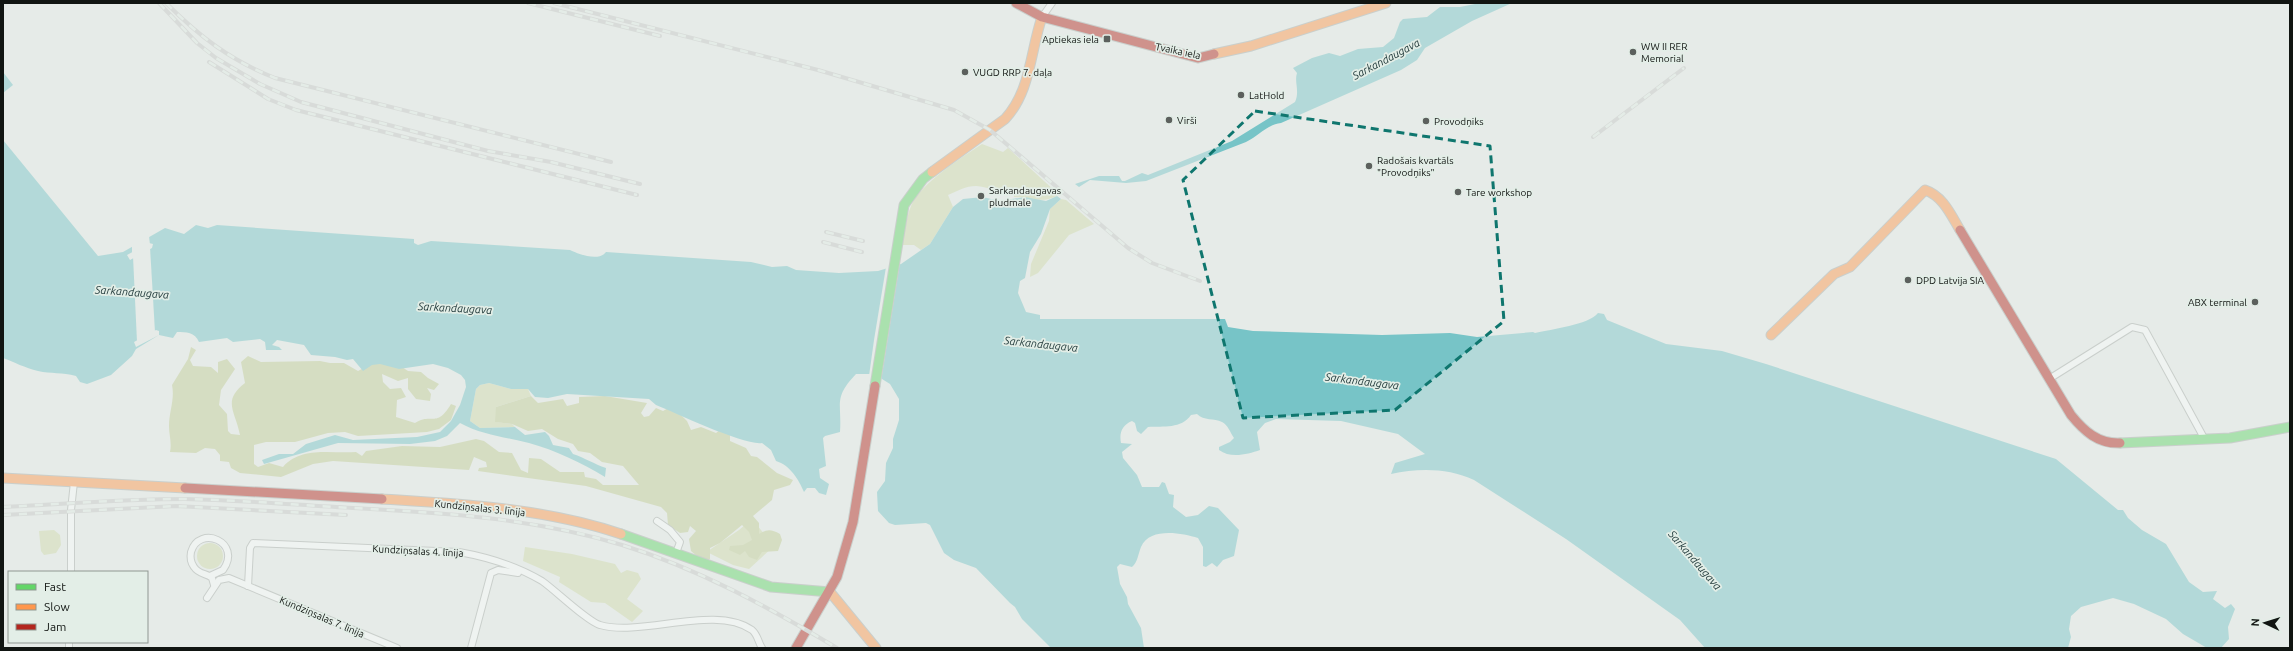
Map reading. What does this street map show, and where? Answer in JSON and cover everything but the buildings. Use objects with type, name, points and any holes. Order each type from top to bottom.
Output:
[{"type":"street","name":"Tvaika iela","points":[[1016,3],[1042,17],[1198,58],[1251,46],[1386,3]]},
{"type":"street","points":[[796,648],[830,592],[837,577],[852,522],[896,244],[904,205],[918,184],[1016,108],[1022,93],[1037,29],[1042,17],[1052,3]]},
{"type":"street","points":[[1771,334],[1834,274],[1850,267],[1924,190],[1931,192],[1944,203],[2070,415],[2085,433],[2100,440],[2115,443],[2230,438],[2290,427]]},
{"type":"street","points":[[2049,379],[2132,327],[2145,330],[2204,438]]},
{"type":"street","name":"Kundziņsalas 3. līnija","points":[[3,478],[394,500],[504,509],[585,523],[676,553],[771,587],[830,592]]},
{"type":"street","points":[[71,571],[71,510],[74,482]]},
{"type":"street","points":[[657,521],[670,530],[680,542],[676,553]]},
{"type":"street","points":[[205,538],[217,539],[226,547],[228,559],[223,570],[210,576],[198,572],[194,568],[191,556],[195,545],[205,538]]},
{"type":"street","name":"Kundziņsalas 4. līnija","points":[[248,586],[250,548],[253,543],[459,552],[489,558],[541,581],[598,625],[644,626],[716,620],[728,621],[752,630],[757,635],[762,648]]},
{"type":"street","points":[[207,598],[219,580],[228,578],[223,570]]},
{"type":"street","points":[[471,648],[491,573],[498,570],[524,573]]},
{"type":"street","points":[[210,576],[214,586]]},
{"type":"street","name":"Kundziņsalas 7. līnija","points":[[228,578],[389,647],[397,648]]},
{"type":"street","points":[[830,592],[876,648]]},
{"type":"highlighted area","points":[[1255,111],[1490,146],[1504,321],[1395,410],[1243,418],[1183,180]]},
{"type":"green space","points":[[982,144],[1003,152],[1008,148],[1057,193],[1057,196],[1046,200],[1036,200],[1014,197],[1014,193],[1012,191],[996,191],[976,186],[965,188],[948,195],[953,207],[930,244],[921,250],[914,245],[902,245],[909,211],[916,197],[932,180],[963,156]]},
{"type":"green space","points":[[1061,199],[1066,200],[1094,224],[1069,235],[1038,273],[1030,277],[1031,264],[1049,221],[1050,209]]},
{"type":"green space","points":[[191,347],[196,350],[190,360],[193,366],[211,367],[218,373],[218,362],[227,359],[235,369],[221,390],[219,405],[227,414],[228,431],[231,434],[240,435],[233,412],[232,401],[238,389],[245,383],[241,362],[248,356],[261,362],[320,361],[344,363],[358,371],[375,362],[396,363],[408,371],[421,372],[439,384],[434,390],[427,388],[431,394],[430,401],[416,399],[408,389],[408,378],[398,381],[382,374],[383,382],[390,389],[401,388],[406,397],[397,400],[396,417],[415,423],[421,420],[438,418],[446,412],[451,404],[456,406],[451,420],[439,429],[427,432],[358,436],[345,432],[328,433],[295,442],[266,442],[254,445],[254,464],[258,467],[269,463],[283,467],[290,460],[299,456],[317,452],[356,452],[362,456],[366,451],[402,446],[440,447],[476,439],[484,441],[499,452],[512,453],[521,470],[528,473],[529,458],[541,459],[560,472],[584,472],[585,477],[596,479],[603,485],[639,485],[623,466],[602,462],[590,453],[578,451],[573,444],[558,439],[542,429],[528,431],[512,424],[495,422],[496,407],[531,396],[538,403],[563,399],[567,406],[579,403],[579,397],[605,396],[647,403],[641,413],[644,417],[649,416],[656,408],[663,411],[672,406],[687,421],[691,430],[701,427],[716,433],[721,429],[730,431],[730,441],[746,448],[751,456],[757,457],[777,473],[793,480],[790,485],[774,490],[772,500],[753,516],[759,523],[759,534],[767,530],[772,530],[780,534],[782,540],[778,551],[762,552],[757,560],[749,557],[745,551],[740,555],[729,550],[730,546],[743,545],[752,540],[749,532],[742,525],[720,543],[710,548],[710,559],[704,562],[691,551],[689,539],[696,531],[690,526],[688,532],[680,533],[668,525],[667,513],[661,507],[586,486],[478,471],[479,468],[487,467],[486,462],[474,457],[469,470],[333,461],[313,464],[281,477],[240,473],[231,468],[229,462],[220,461],[220,455],[215,449],[205,448],[196,453],[170,452],[171,445],[169,421],[173,395],[172,385],[188,359]]},
{"type":"green space","points":[[489,383],[511,389],[528,389],[531,396],[496,407],[496,422],[512,424],[515,427],[480,428],[470,421],[476,389],[480,385]]},
{"type":"green space","points":[[752,519],[774,546],[749,569],[733,565],[709,553],[708,551],[739,530]]},
{"type":"green space","points":[[54,530],[60,535],[61,545],[56,553],[44,555],[41,551],[39,531]]},
{"type":"green space","points":[[210,543],[219,547],[223,556],[219,565],[210,569],[201,565],[197,556],[201,547]]},
{"type":"green space","points":[[525,547],[572,554],[615,564],[621,573],[627,570],[638,573],[641,579],[627,599],[643,611],[632,622],[605,603],[591,602],[559,582],[560,577],[523,561]]},
{"type":"water","name":"Sarkandaugava","points":[[1480,3],[1512,3],[1472,21],[1425,48],[1417,60],[1401,70],[1281,123],[1271,126],[1251,140],[1146,181],[1126,183],[1090,180],[1079,187],[1075,184],[1099,176],[1119,176],[1122,181],[1125,181],[1142,173],[1148,175],[1232,141],[1295,102],[1297,94],[1297,73],[1293,68],[1312,58],[1329,53],[1340,56],[1358,49],[1383,47],[1394,38],[1400,22],[1403,19],[1427,17],[1440,7],[1460,7]]},
{"type":"water","points":[[3,72],[13,85],[3,93]]},
{"type":"water","name":"Sarkandaugava","points":[[3,140],[98,256],[123,252],[165,228],[184,234],[196,225],[208,228],[217,225],[414,239],[414,243],[418,245],[431,241],[570,250],[594,257],[603,255],[606,252],[751,262],[772,267],[787,266],[796,270],[839,273],[878,271],[901,264],[930,244],[953,207],[963,199],[983,197],[999,201],[1025,197],[1046,201],[1057,196],[1061,199],[1050,209],[1041,234],[1030,252],[1025,278],[1020,281],[1018,293],[1026,312],[1040,315],[1040,319],[1225,319],[1228,327],[1253,331],[1382,335],[1450,333],[1477,337],[1535,333],[1578,324],[1586,321],[1598,313],[1604,314],[1607,320],[1666,344],[1722,351],[2056,459],[2118,510],[2123,510],[2128,518],[2142,530],[2166,544],[2189,582],[2203,592],[2217,591],[2213,599],[2225,608],[2231,604],[2235,609],[2228,627],[2229,639],[2221,648],[2207,648],[2183,634],[2166,619],[2134,604],[2113,598],[2081,607],[2071,616],[2069,629],[2071,637],[2068,648],[1705,648],[1680,620],[1566,539],[1474,480],[1454,473],[1433,470],[1391,474],[1395,463],[1425,454],[1398,434],[1341,421],[1276,419],[1265,423],[1257,432],[1260,450],[1234,455],[1224,453],[1219,450],[1219,447],[1230,442],[1234,438],[1226,425],[1219,421],[1203,418],[1197,414],[1191,415],[1182,423],[1177,425],[1148,427],[1141,434],[1137,431],[1135,423],[1132,421],[1124,427],[1120,436],[1121,443],[1132,444],[1122,452],[1123,458],[1137,475],[1142,487],[1159,487],[1162,482],[1165,483],[1169,494],[1174,495],[1173,507],[1186,517],[1198,515],[1209,506],[1218,508],[1239,530],[1234,556],[1223,560],[1217,567],[1212,563],[1206,567],[1203,566],[1203,547],[1198,538],[1175,533],[1151,536],[1141,547],[1137,560],[1132,567],[1120,564],[1117,567],[1120,584],[1127,597],[1128,604],[1141,628],[1144,648],[1051,648],[1022,619],[1015,607],[976,568],[954,560],[944,553],[930,525],[926,523],[895,525],[889,523],[878,511],[877,492],[885,481],[886,463],[893,448],[893,439],[899,420],[899,399],[890,384],[870,374],[856,374],[849,382],[841,395],[840,432],[825,436],[823,438],[826,466],[819,469],[820,478],[829,484],[826,495],[819,493],[815,488],[807,488],[804,492],[790,469],[776,461],[771,450],[762,443],[753,443],[710,428],[656,405],[649,399],[567,394],[548,398],[535,397],[528,389],[511,389],[489,383],[480,385],[476,389],[470,421],[480,428],[515,427],[525,435],[545,432],[549,436],[553,445],[569,448],[573,454],[606,468],[605,477],[578,462],[549,449],[485,433],[460,423],[447,436],[435,441],[410,444],[338,443],[264,464],[262,460],[279,454],[293,454],[306,444],[335,435],[353,440],[417,437],[440,432],[451,421],[460,405],[466,387],[465,380],[461,375],[448,368],[433,364],[399,369],[380,364],[372,365],[363,371],[353,359],[347,360],[335,357],[311,355],[304,345],[277,340],[272,345],[279,347],[282,350],[266,350],[265,342],[260,339],[233,342],[227,338],[199,342],[193,334],[184,332],[177,332],[173,338],[159,335],[136,349],[132,356],[111,375],[87,384],[80,382],[76,376],[38,371],[3,358]],"holes":[[[149,243],[153,244],[152,248],[130,260],[127,255]],[[156,330],[159,331],[159,335],[136,347],[134,342]]]},
{"type":"pier","points":[[149,236],[150,245],[132,254],[132,245]]},
{"type":"pier","points":[[150,247],[155,332],[137,342],[133,256]]},
{"type":"pier","points":[[900,262],[881,381],[869,376],[874,340],[886,267]]},
{"type":"railway","points":[[159,3],[197,43],[216,58],[260,84],[301,102],[488,151],[551,162],[640,184]]},
{"type":"railway","points":[[166,3],[191,27],[216,46],[244,63],[275,78],[611,162]]},
{"type":"railway","points":[[528,3],[660,36]]},
{"type":"railway","points":[[554,3],[818,70],[954,110],[990,130],[1128,248],[1152,263],[1200,281]]},
{"type":"railway","points":[[209,62],[268,99],[296,110],[637,195]]},
{"type":"railway","points":[[1593,137],[1684,68]]},
{"type":"railway","points":[[826,232],[863,241]]},
{"type":"railway","points":[[823,242],[862,252]]},
{"type":"railway","points":[[3,507],[185,499],[248,501],[421,512],[489,518],[522,523],[589,536],[622,545],[678,565],[706,577],[759,604],[837,648]]},
{"type":"railway","points":[[3,515],[176,506],[346,515]]},
{"type":"traffic: fast","points":[[875,386],[904,205],[923,179],[932,172]]},
{"type":"traffic: fast","points":[[2120,443],[2230,438],[2290,427]]},
{"type":"traffic: fast","points":[[621,534],[771,587],[830,592]]},
{"type":"traffic: slow","points":[[1214,54],[1251,46],[1386,3]]},
{"type":"traffic: slow","points":[[932,172],[1005,119],[1014,108],[1025,84],[1042,17]]},
{"type":"traffic: slow","points":[[1771,335],[1834,274],[1850,267],[1925,190],[1942,201],[1960,230]]},
{"type":"traffic: slow","points":[[3,478],[185,488]]},
{"type":"traffic: slow","points":[[382,499],[472,505],[533,513],[563,518],[621,534]]},
{"type":"traffic: slow","points":[[830,592],[876,648]]},
{"type":"traffic: jam","points":[[1016,3],[1042,17],[1198,58],[1214,54]]},
{"type":"traffic: jam","points":[[1960,230],[2071,415],[2086,431],[2098,439],[2112,443],[2120,443]]},
{"type":"traffic: jam","points":[[796,648],[837,577],[853,522],[875,386]]},
{"type":"traffic: jam","points":[[185,488],[382,499]]},
{"type":"place","name":"Aptiekas iela","points":[[1107,39]]},
{"type":"place","name":"WW II RER Memorial","points":[[1633,52]]},
{"type":"place","name":"VUGD RRP 7. daļa","points":[[965,72]]},
{"type":"place","name":"LatHold","points":[[1241,95]]},
{"type":"place","name":"Virši","points":[[1169,120]]},
{"type":"place","name":"Provodņiks","points":[[1426,121]]},
{"type":"place","name":"Radošais kvartāls \"Provodņiks\"","points":[[1369,166]]},
{"type":"place","name":"Tare workshop","points":[[1458,192]]},
{"type":"place","name":"Sarkandaugavas pludmale","points":[[981,196]]},
{"type":"place","name":"DPD Latvija SIA","points":[[1908,280]]},
{"type":"place","name":"ABX terminal","points":[[2255,302]]}]
